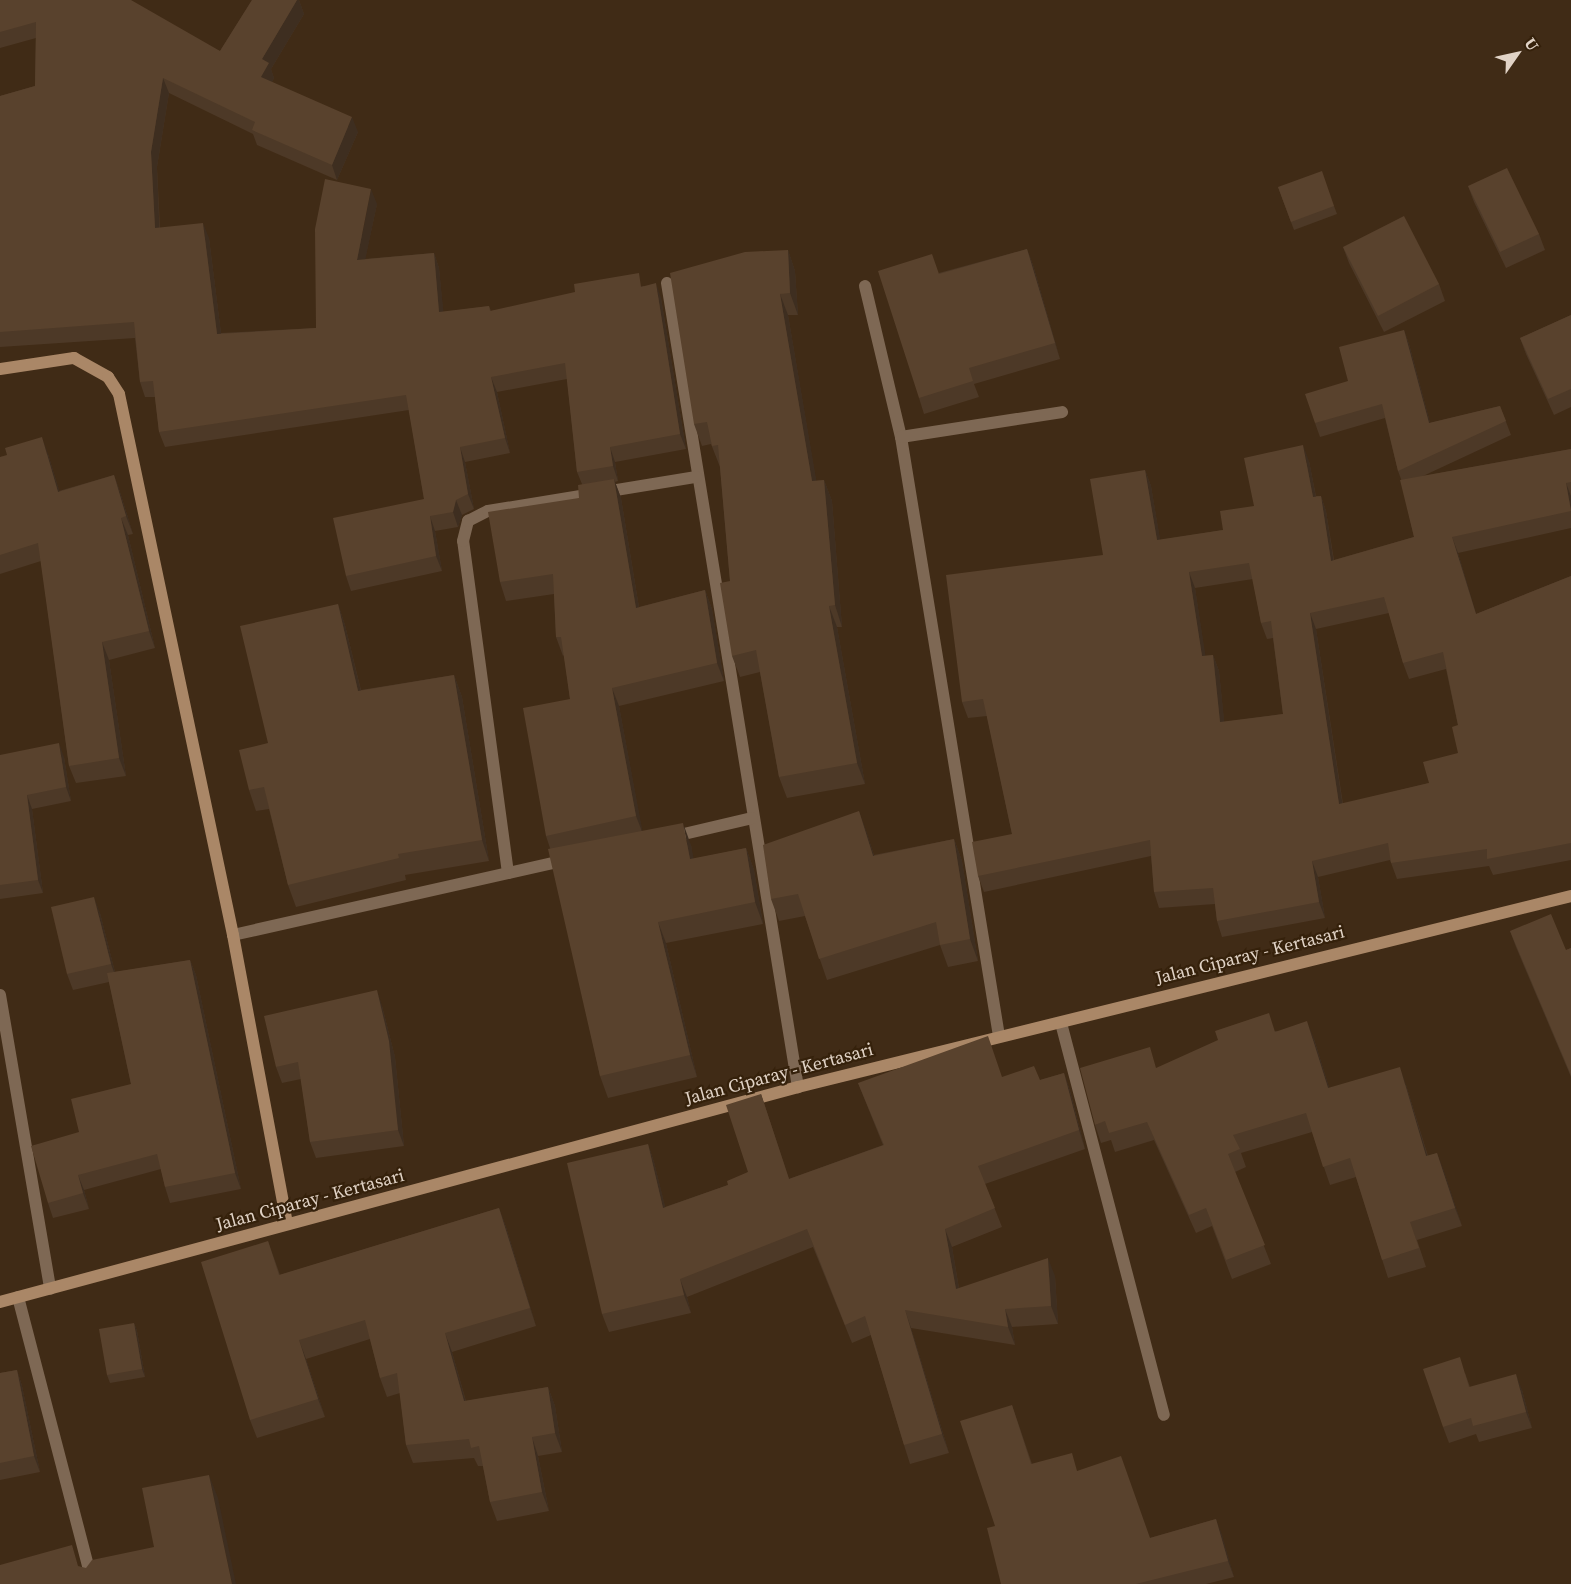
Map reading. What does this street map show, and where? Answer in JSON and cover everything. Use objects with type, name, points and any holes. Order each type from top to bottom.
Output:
[{"type":"main road","points":[[0,369],[74,358],[100,371],[119,394],[233,934],[287,1223]]},
{"type":"main road","name":"Jalan Ciparay - Kertasari","points":[[0,1302],[798,1087],[1571,896]]},
{"type":"street","points":[[667,283],[696,477],[798,1087]]},
{"type":"street","points":[[865,286],[901,437],[999,1036]]},
{"type":"street","points":[[901,437],[1062,412]]},
{"type":"street","points":[[508,873],[463,541],[468,521],[488,511],[696,477]]},
{"type":"street","points":[[659,839],[752,819]]},
{"type":"street","points":[[233,934],[578,858]]},
{"type":"street","points":[[0,995],[50,1289]]},
{"type":"street","points":[[1061,1023],[1164,1415]]},
{"type":"street","points":[[18,1297],[93,1584]]},
{"type":"building","points":[[0,0],[131,0],[220,51],[252,0],[297,0],[262,59],[269,63],[261,77],[352,117],[332,165],[252,130],[255,122],[163,78],[151,152],[155,228],[203,223],[217,334],[316,328],[315,229],[325,179],[371,189],[357,260],[434,253],[439,312],[489,306],[490,311],[575,292],[574,284],[639,273],[641,287],[656,283],[680,434],[610,447],[613,466],[577,472],[565,363],[491,377],[505,438],[460,447],[468,494],[456,500],[453,512],[430,516],[436,556],[346,576],[333,518],[424,499],[406,395],[159,432],[153,381],[140,382],[134,322],[0,332],[0,96],[35,86],[36,22],[0,32]]},
{"type":"building","points":[[1507,168],[1539,234],[1500,252],[1468,186]]},
{"type":"building","points":[[1322,171],[1334,206],[1291,222],[1278,187]]},
{"type":"building","points":[[1404,216],[1439,284],[1378,316],[1343,247]]},
{"type":"building","points":[[1027,249],[1055,343],[969,368],[973,381],[919,398],[878,271],[932,254],[939,274]]},
{"type":"building","points":[[788,250],[790,293],[780,294],[812,481],[824,480],[835,605],[829,606],[857,763],[779,777],[756,650],[732,656],[720,583],[730,581],[718,445],[712,446],[707,422],[694,424],[670,273],[745,252]]},
{"type":"building","points":[[1571,315],[1571,389],[1548,399],[1520,338]]},
{"type":"building","points":[[1404,330],[1429,423],[1500,406],[1506,421],[1398,471],[1382,404],[1315,423],[1305,394],[1348,381],[1339,347]]},
{"type":"building","points":[[42,437],[58,492],[114,475],[126,516],[121,518],[149,631],[102,642],[119,758],[69,766],[38,543],[0,555],[0,457],[7,455],[5,448]]},
{"type":"building","points":[[1303,445],[1313,497],[1321,496],[1331,561],[1414,537],[1400,480],[1571,449],[1571,482],[1566,483],[1571,511],[1452,537],[1476,614],[1571,576],[1571,843],[1487,859],[1487,849],[1391,863],[1388,843],[1312,861],[1319,902],[1217,921],[1213,888],[1154,892],[1150,840],[978,876],[972,842],[1012,834],[983,699],[962,702],[946,575],[1103,555],[1090,479],[1145,470],[1157,540],[1223,530],[1220,511],[1254,506],[1244,458]],"holes":[[[1249,563],[1261,623],[1271,621],[1283,714],[1220,722],[1213,655],[1202,656],[1189,572]],[[1384,597],[1403,663],[1443,652],[1458,725],[1452,727],[1458,753],[1423,762],[1429,783],[1339,804],[1310,613]]]},
{"type":"building","points":[[614,479],[636,608],[705,590],[717,663],[612,688],[636,816],[546,836],[523,708],[570,699],[561,637],[556,637],[553,574],[500,582],[488,512],[579,498],[578,485]]},
{"type":"building","points":[[338,604],[358,691],[454,675],[482,840],[398,854],[399,858],[288,885],[264,787],[249,790],[239,750],[268,743],[240,626]]},
{"type":"building","points":[[59,743],[66,787],[27,795],[38,880],[0,885],[0,755]]},
{"type":"building","points":[[859,811],[873,856],[954,839],[970,939],[940,945],[936,922],[819,959],[798,894],[771,899],[763,845]]},
{"type":"building","points":[[683,823],[690,859],[746,848],[755,902],[658,922],[690,1055],[600,1076],[548,849]]},
{"type":"building","points":[[94,897],[111,964],[67,974],[51,907]]},
{"type":"building","points":[[1551,914],[1566,950],[1571,948],[1571,1075],[1510,931]]},
{"type":"building","points":[[190,960],[235,1173],[165,1187],[157,1154],[78,1175],[83,1193],[48,1203],[31,1146],[79,1132],[71,1099],[131,1084],[107,973]]},
{"type":"building","points":[[377,990],[389,1041],[398,1130],[310,1142],[298,1062],[276,1067],[264,1016]]},
{"type":"building","points":[[1269,1013],[1275,1032],[1307,1021],[1328,1088],[1400,1067],[1426,1156],[1437,1153],[1455,1208],[1410,1222],[1419,1248],[1382,1260],[1350,1158],[1323,1167],[1306,1113],[1233,1135],[1240,1149],[1228,1154],[1265,1245],[1226,1260],[1206,1208],[1189,1215],[1147,1122],[1109,1133],[1105,1121],[1095,1125],[1080,1068],[1150,1047],[1156,1068],[1218,1040],[1215,1031]]},
{"type":"building","points":[[988,1036],[1002,1077],[1034,1066],[1040,1080],[1064,1073],[1079,1130],[978,1166],[995,1208],[945,1229],[956,1289],[1048,1258],[1051,1306],[1005,1309],[1008,1327],[905,1310],[942,1434],[904,1445],[865,1316],[845,1325],[807,1229],[680,1279],[684,1295],[602,1314],[567,1163],[648,1144],[663,1208],[728,1185],[727,1181],[748,1172],[726,1105],[761,1094],[789,1179],[884,1145],[858,1083]]},
{"type":"building","points":[[499,1208],[530,1308],[445,1333],[464,1401],[548,1387],[555,1433],[532,1437],[542,1492],[490,1502],[479,1446],[471,1448],[469,1439],[406,1445],[397,1373],[380,1378],[365,1320],[299,1340],[318,1399],[250,1420],[201,1262],[268,1241],[279,1275]]},
{"type":"building","points":[[134,1323],[142,1369],[107,1375],[99,1329]]},
{"type":"building","points":[[1460,1357],[1469,1387],[1516,1374],[1526,1412],[1473,1426],[1471,1418],[1443,1427],[1423,1369]]},
{"type":"building","points":[[17,1370],[34,1456],[0,1463],[0,1373]]},
{"type":"building","points":[[1012,1405],[1031,1464],[1072,1453],[1077,1471],[1121,1456],[1150,1538],[1216,1519],[1228,1561],[1136,1584],[1001,1584],[987,1528],[995,1526],[960,1421]]},
{"type":"building","points":[[209,1475],[232,1584],[0,1584],[0,1565],[72,1545],[78,1566],[86,1568],[92,1560],[154,1547],[142,1488]]}]
